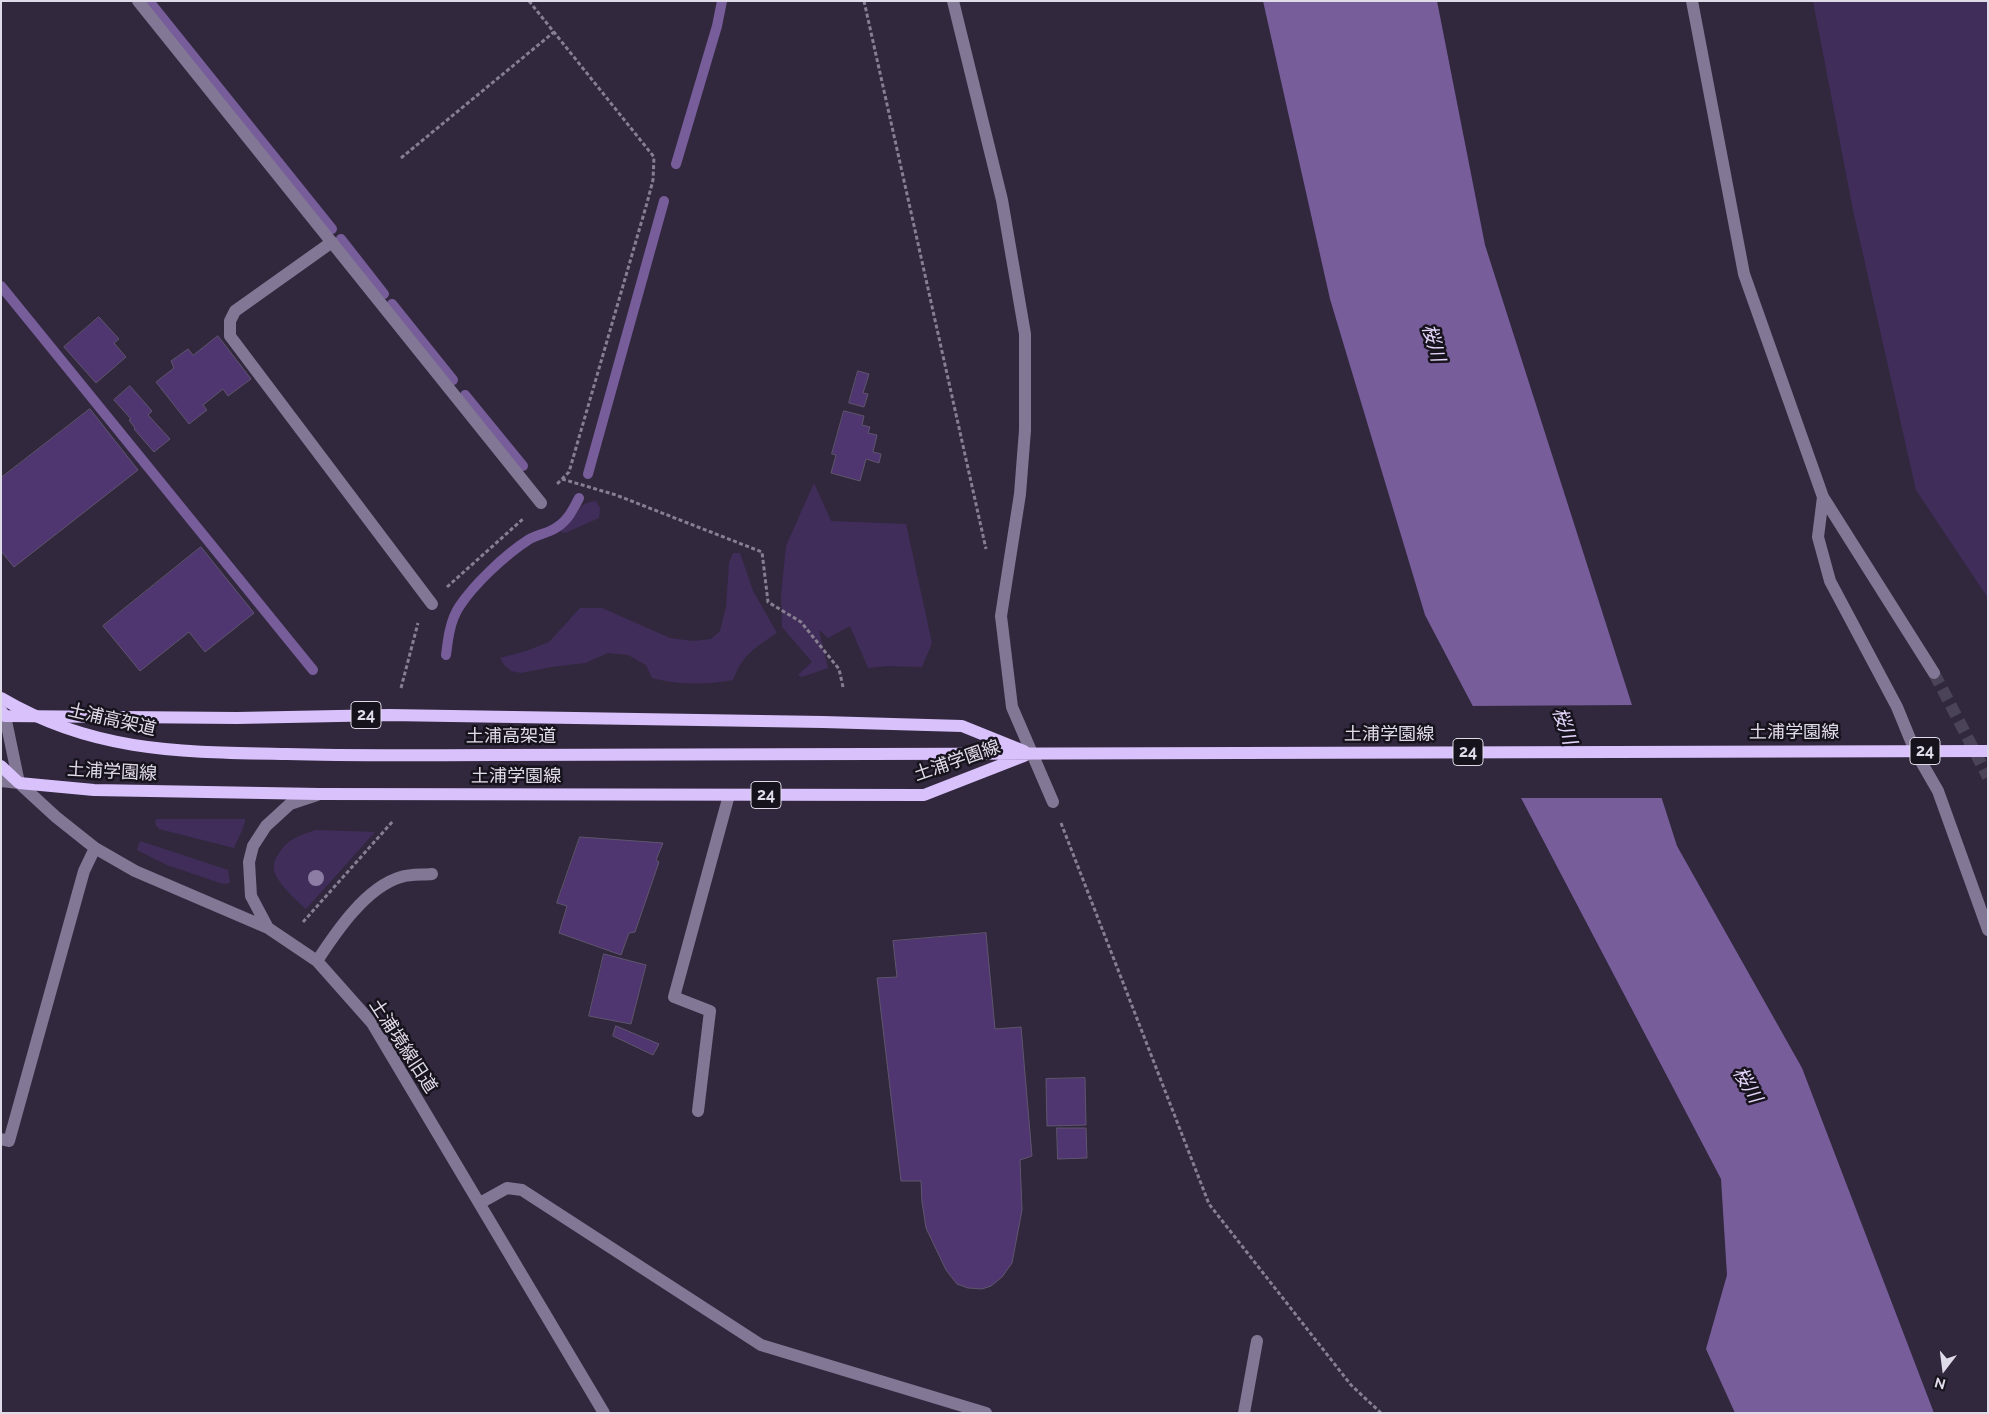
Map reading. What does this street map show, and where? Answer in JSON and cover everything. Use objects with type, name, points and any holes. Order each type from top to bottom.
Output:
[{"type":"main road","name":"土浦高架道","points":[[1,698],[22,710],[60,727],[101,740],[143,748],[211,753],[371,756],[1031,754]]},
{"type":"main road","name":"土浦学園線","points":[[3,714],[237,718],[389,715],[962,726],[1031,754]]},
{"type":"main road","name":"土浦学園線","points":[[19,783],[103,790],[319,794],[924,795],[1031,754],[1988,751]]},
{"type":"main road","points":[[1,766],[19,783]]},
{"type":"street","points":[[138,1],[541,503]]},
{"type":"street","points":[[952,1],[1002,200],[1025,334],[1025,430],[1020,494],[1001,616],[1012,707],[1053,802]]},
{"type":"street","points":[[1692,1],[1744,274],[1822,497],[1934,673]]},
{"type":"street","points":[[332,242],[236,311],[230,321],[230,336],[432,604]]},
{"type":"street","points":[[1822,497],[1818,537],[1830,581],[1897,706],[1915,751],[1938,791],[1988,930]]},
{"type":"street","points":[[1,781],[19,783],[3,714]]},
{"type":"street","name":"土浦境線旧道","points":[[19,783],[56,817],[95,848],[135,871],[268,928],[317,961],[372,1023],[604,1413]]},
{"type":"street","points":[[268,928],[251,896],[248,862],[253,846],[266,826],[290,804],[319,794]]},
{"type":"street","points":[[698,1111],[710,1011],[674,997],[728,795]]},
{"type":"street","points":[[1,1139],[9,1141],[81,880],[95,848]]},
{"type":"street","points":[[317,961],[340,928],[364,901],[382,887],[400,877],[432,874]]},
{"type":"street","points":[[480,1203],[507,1188],[522,1190],[761,1345],[986,1413]]},
{"type":"street","points":[[1244,1413],[1257,1341]]},
{"type":"path","points":[[401,688],[416,626],[432,604],[440,594],[541,503],[568,472],[653,180],[654,157],[529,1]]},
{"type":"path","points":[[864,1],[988,557]]},
{"type":"path","points":[[400,158],[554,32]]},
{"type":"path","points":[[562,479],[616,495],[762,552],[768,602],[801,622],[839,669],[843,687]]},
{"type":"path","points":[[1053,802],[1209,1204],[1351,1385],[1381,1413]]},
{"type":"path","points":[[303,922],[393,821]]},
{"type":"shaded area","points":[[1813,1],[1988,1],[1988,598],[1916,490],[1853,210]]},
{"type":"shaded area","points":[[814,483],[831,521],[906,524],[932,643],[922,667],[887,666],[868,668],[850,626],[828,638],[819,630],[828,668],[802,677],[798,675],[812,662],[782,627],[781,595],[786,546]]},
{"type":"shaded area","points":[[596,501],[600,508],[599,518],[565,533],[558,531],[571,520],[583,505]]},
{"type":"shaded area","points":[[733,553],[740,553],[753,591],[777,633],[750,652],[733,680],[693,684],[652,678],[646,665],[628,655],[608,653],[585,663],[521,673],[511,671],[500,658],[549,642],[580,608],[602,608],[670,638],[693,641],[711,639],[720,631],[726,607],[729,563]]},
{"type":"shaded area","points":[[156,819],[245,819],[245,822],[234,848],[159,829],[155,824]]},
{"type":"shaded area","points":[[316,830],[375,832],[306,909],[283,886],[274,870],[274,862],[285,845],[299,836]]},
{"type":"shaded area","points":[[140,841],[228,870],[230,883],[223,884],[167,865],[137,850]]},
{"type":"water","name":"桜川","points":[[1263,1],[1437,1],[1485,245],[1677,846],[1802,1068],[1934,1413],[1735,1413],[1706,1349],[1727,1275],[1721,1179],[1425,615],[1330,299]]},
{"type":"pier","points":[[1634,705],[1664,798],[1519,798],[1470,706]]},
{"type":"building","points":[[99,317],[119,339],[114,343],[126,357],[96,383],[64,347]]},
{"type":"building","points":[[218,336],[251,379],[228,396],[223,389],[203,405],[207,410],[189,424],[156,382],[174,368],[171,361],[188,349],[193,355]]},
{"type":"building","points":[[858,371],[869,374],[863,393],[868,394],[864,407],[849,403]]},
{"type":"building","points":[[130,386],[152,411],[148,415],[170,439],[154,452],[134,429],[129,420],[131,419],[114,400]]},
{"type":"building","points":[[90,409],[138,470],[14,567],[1,551],[1,478]]},
{"type":"building","points":[[844,411],[864,416],[862,425],[870,427],[868,433],[877,435],[873,452],[881,454],[879,463],[866,459],[860,481],[831,473],[836,455],[832,454]]},
{"type":"building","points":[[201,547],[254,613],[205,652],[189,632],[140,671],[103,626]]},
{"type":"building","points":[[580,837],[663,843],[656,860],[659,862],[635,932],[629,933],[621,955],[559,933],[567,906],[557,903]]},
{"type":"building","points":[[986,933],[995,1029],[1021,1027],[1032,1156],[1020,1160],[1022,1210],[1012,1263],[1002,1277],[991,1286],[982,1289],[968,1288],[957,1284],[946,1270],[926,1228],[921,1181],[901,1181],[877,978],[897,977],[893,941]]},
{"type":"building","points":[[604,954],[646,965],[631,1024],[589,1016]]},
{"type":"building","points":[[616,1026],[659,1044],[653,1055],[613,1036]]},
{"type":"building","points":[[1085,1078],[1086,1125],[1047,1126],[1046,1079]]},
{"type":"building","points":[[1057,1128],[1086,1128],[1087,1158],[1058,1159]]},
{"type":"waterway","points":[[149,1],[332,229]]},
{"type":"waterway","points":[[676,164],[717,26],[722,1]]},
{"type":"waterway","points":[[588,474],[664,201]]},
{"type":"waterway","points":[[341,239],[384,294]]},
{"type":"waterway","points":[[1,286],[313,670]]},
{"type":"waterway","points":[[392,304],[453,380]]},
{"type":"waterway","points":[[465,395],[523,466]]},
{"type":"waterway","points":[[446,655],[453,618],[465,598],[491,570],[519,546],[560,525],[571,513],[579,498]]},
{"type":"tunnel","points":[[1934,673],[1988,777]]}]
